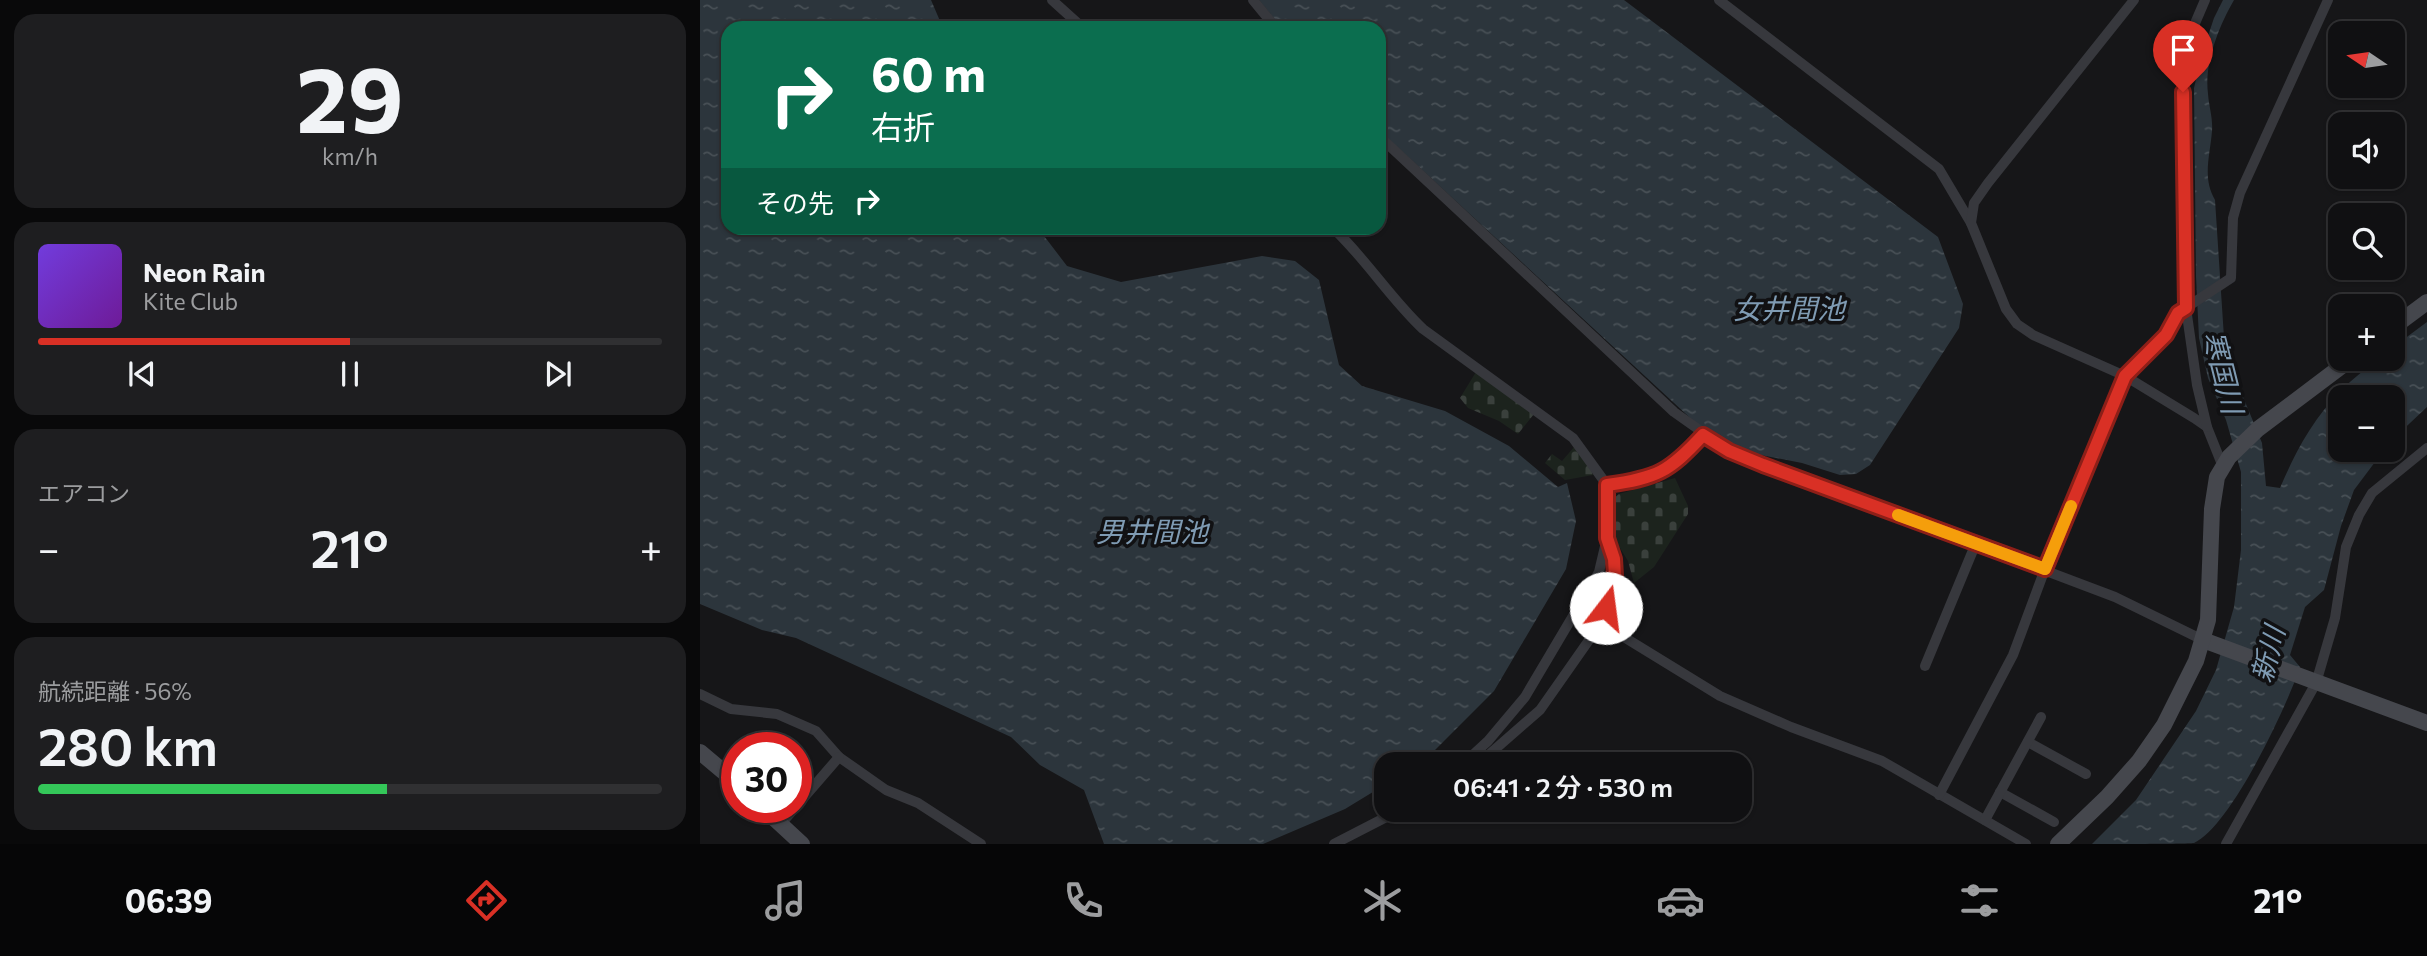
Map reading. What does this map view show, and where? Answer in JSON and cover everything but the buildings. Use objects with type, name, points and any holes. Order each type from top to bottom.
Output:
[{"type":"street","points":[[1052,0],[1075,21]]},
{"type":"street","points":[[1253,0],[1270,21]]},
{"type":"street","points":[[1719,0],[1938,169],[1971,223],[2006,309],[2017,324],[2034,335],[2125,376],[2207,427]]},
{"type":"street","points":[[1971,223],[1974,203],[1988,183],[2134,0]]},
{"type":"street","points":[[2205,0],[2190,35],[2183,73],[2182,111],[2190,305],[2197,385],[2207,427],[2226,462]]},
{"type":"street","points":[[1939,794],[2013,655],[2045,569],[2125,376],[2166,335],[2178,313],[2231,278],[2233,218],[2240,193],[2328,0]]},
{"type":"street","points":[[1386,143],[1674,412],[1729,451],[2045,569],[2115,597],[2207,642],[2427,723]]},
{"type":"street","points":[[1340,235],[1401,309],[1423,329],[1573,439],[1607,485],[1607,538],[1600,572],[1525,697],[1476,752]]},
{"type":"street","points":[[2405,318],[2427,302]]},
{"type":"street","points":[[2058,844],[2107,797],[2139,761],[2165,725],[2207,642],[2212,509],[2217,477],[2226,462],[2258,429],[2335,371]]},
{"type":"street","points":[[1607,485],[1636,481],[1658,474],[1683,456],[1703,435]]},
{"type":"street","points":[[2226,844],[2311,682],[2335,618],[2346,547],[2359,515],[2372,493],[2427,448]]},
{"type":"street","points":[[1493,752],[1540,710],[1601,623],[1615,576],[1614,559],[1607,538]]},
{"type":"street","points":[[1925,666],[1976,544]]},
{"type":"street","points":[[1601,623],[1720,696],[1791,727],[1882,761],[2026,844]]},
{"type":"street","points":[[700,694],[731,709],[778,714],[816,732],[839,757],[886,790],[918,803],[981,844]]},
{"type":"street","points":[[1985,820],[2040,718]]},
{"type":"street","points":[[2028,741],[2086,774]]},
{"type":"street","points":[[700,752],[721,770]]},
{"type":"street","points":[[802,844],[781,824],[839,757]]},
{"type":"street","points":[[2000,792],[2054,822]]},
{"type":"street","points":[[1334,844],[1377,822]]},
{"type":"green space","points":[[1476,372],[1534,414],[1518,434],[1499,421],[1468,408],[1460,398]]},
{"type":"green space","points":[[1575,446],[1593,475],[1565,480],[1545,463],[1552,454],[1562,461]]},
{"type":"green space","points":[[1675,478],[1688,506],[1688,514],[1654,567],[1634,583],[1628,561],[1612,535],[1609,519],[1613,499],[1619,494]]},
{"type":"water","name":"男井間池","points":[[700,0],[931,0],[940,21],[721,21],[721,235],[1043,235],[1067,266],[1121,282],[1262,256],[1295,261],[1319,280],[1339,365],[1362,386],[1445,411],[1509,446],[1558,487],[1567,483],[1576,521],[1566,569],[1494,691],[1433,752],[1374,752],[1374,791],[1345,809],[1263,844],[1104,844],[1084,790],[1040,765],[1011,737],[796,638],[762,630],[700,604]]},
{"type":"water","name":"女井間池","points":[[1259,0],[1624,0],[1938,237],[1963,304],[1959,328],[1870,465],[1856,474],[1840,475],[1802,463],[1740,451],[1700,427],[1386,136],[1386,21],[1276,21]]},
{"type":"water","points":[[2223,0],[2234,0],[2218,33],[2208,70],[2212,126],[2208,175],[2215,200],[2225,353],[2262,443],[2266,486],[2280,488],[2313,424],[2328,405],[2328,462],[2375,462],[2354,490],[2341,526],[2324,590],[2305,607],[2290,655],[2300,667],[2283,709],[2256,763],[2224,814],[2209,832],[2194,843],[2092,844],[2136,800],[2196,711],[2216,670],[2234,607],[2241,550],[2241,472],[2226,420],[2208,378],[2199,338],[2196,276],[2194,88],[2214,18]]},
{"type":"water","points":[[2427,322],[2427,407],[2405,428],[2405,385],[2347,385],[2364,371],[2405,371],[2405,338]]},
{"type":"slow traffic","points":[[1898,515],[2045,569],[2071,506]]},
{"type":"route","points":[[1606,608],[1615,576],[1614,559],[1607,538],[1607,485],[1636,481],[1658,474],[1683,456],[1703,435],[1729,451],[1763,465],[2045,569],[2125,376],[2166,335],[2178,313],[2186,308],[2183,92]]},
{"type":"water label","name":"寒国川","points":[[2224,372]]},
{"type":"water label","name":"新川","points":[[2267,654]]}]
